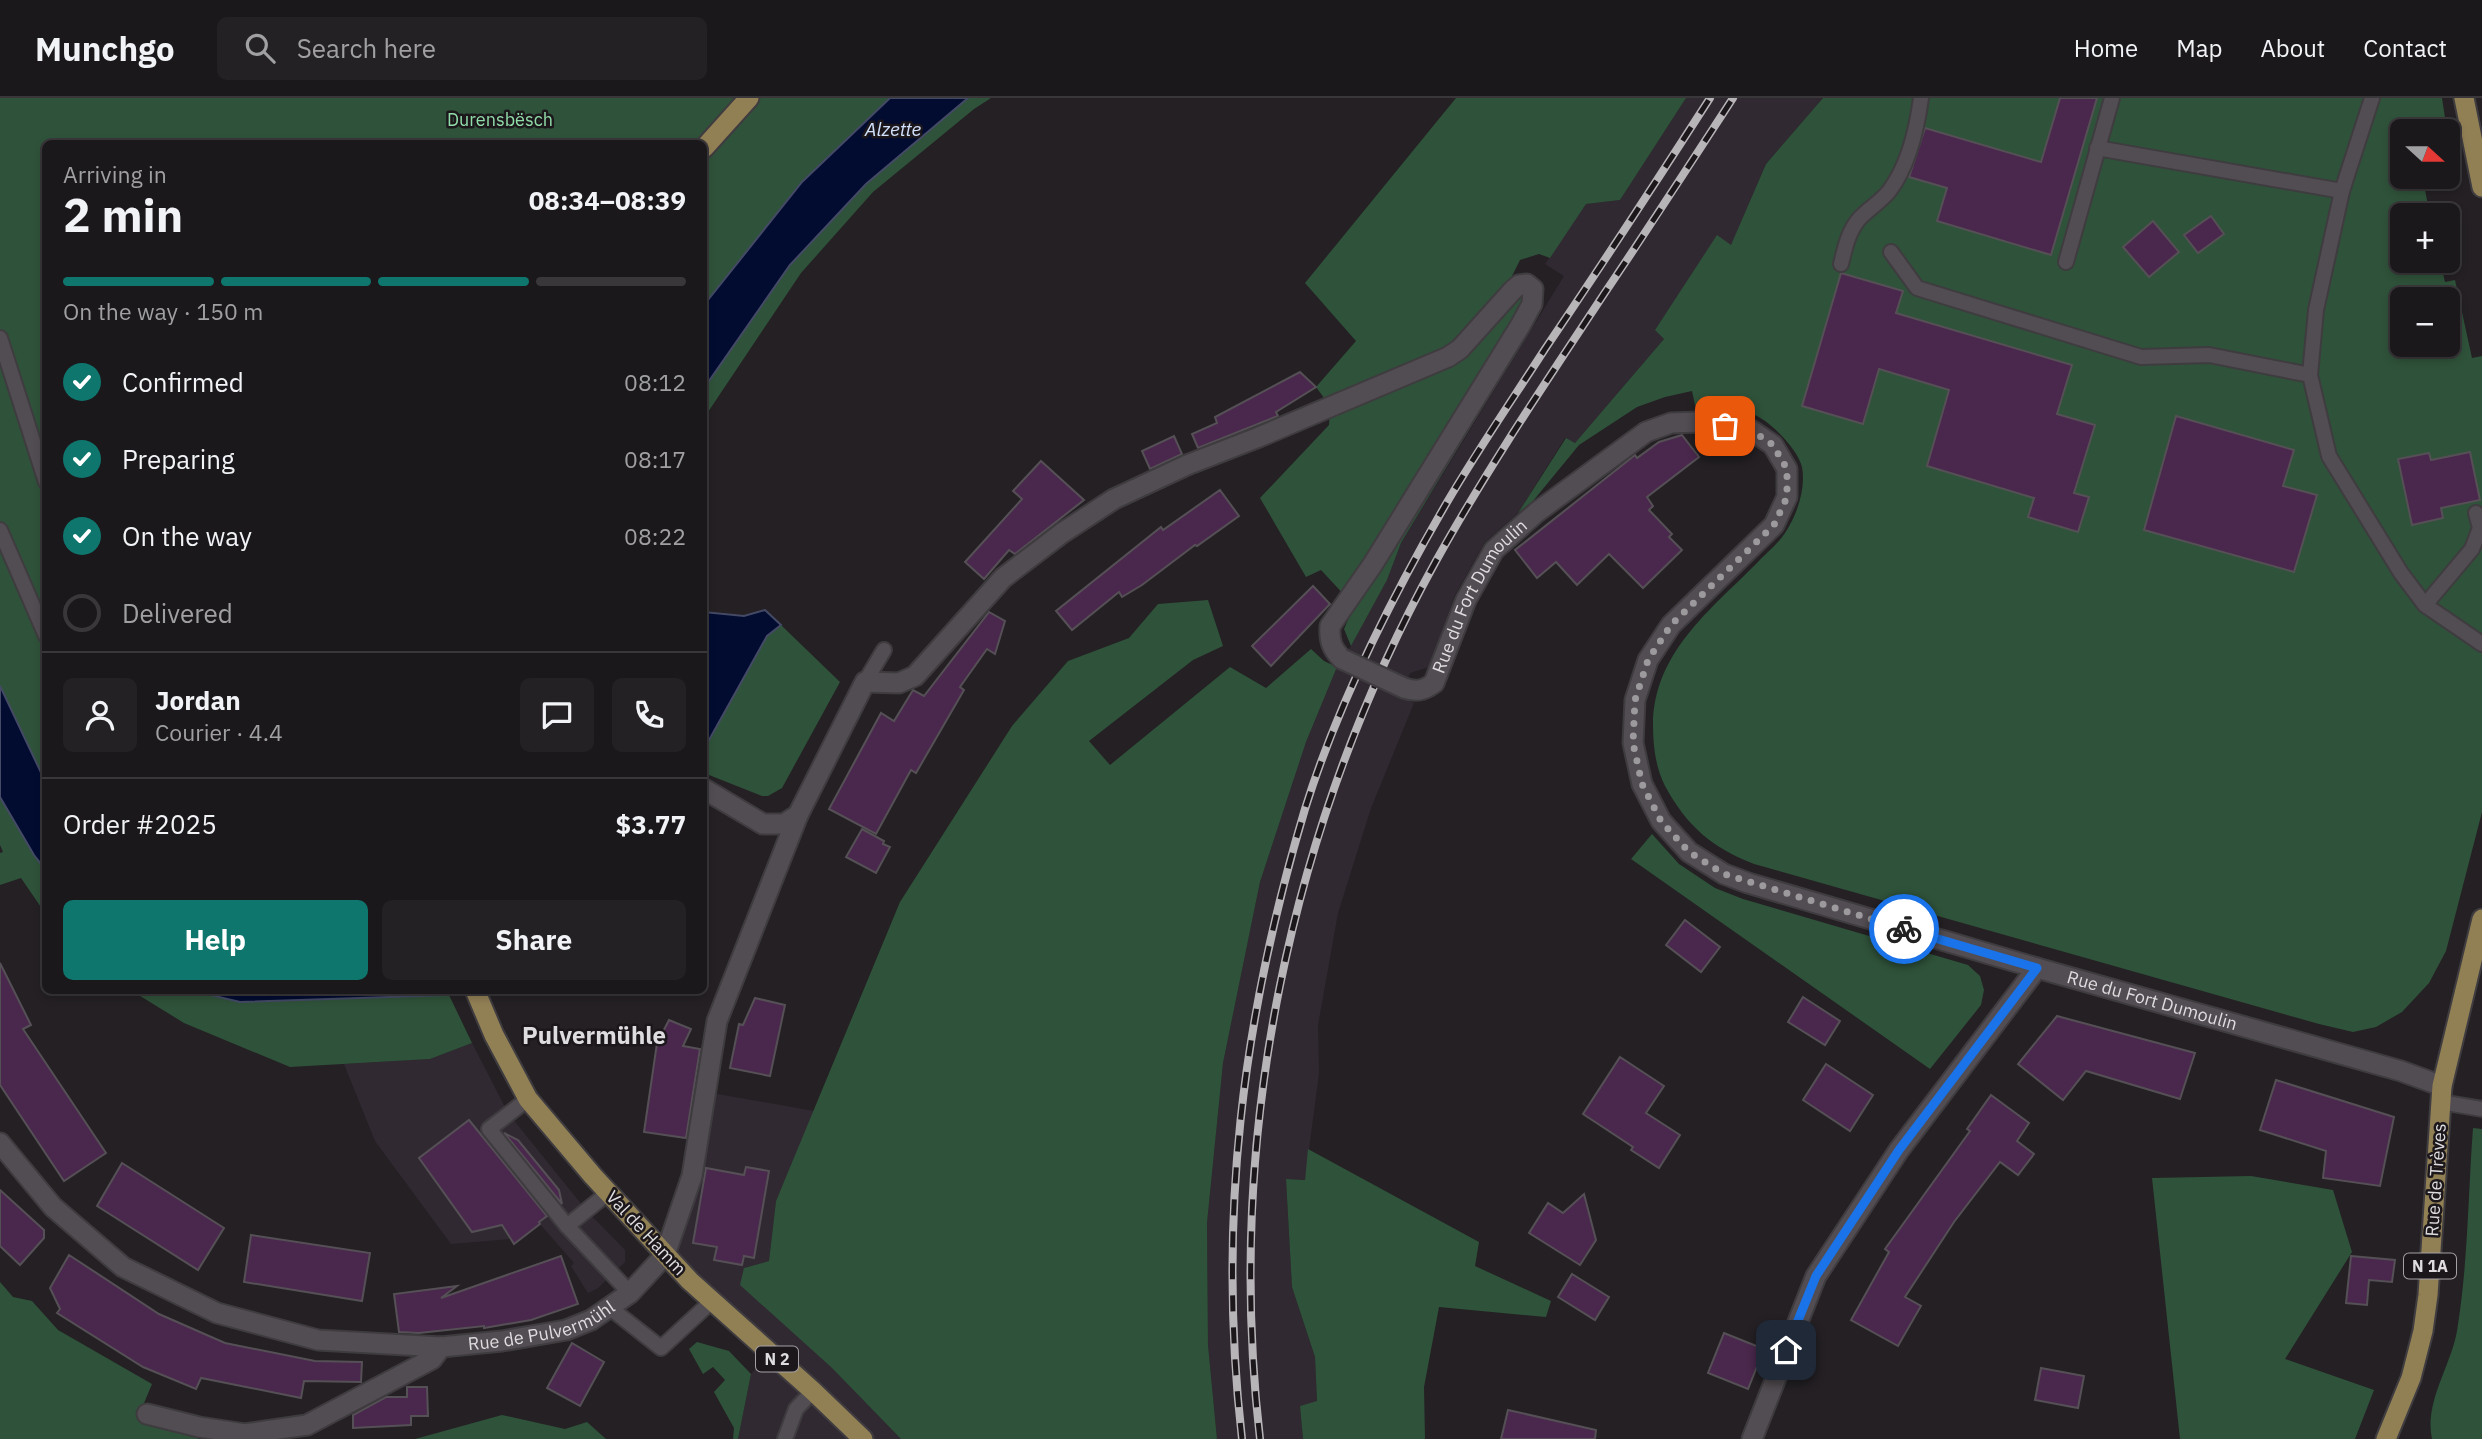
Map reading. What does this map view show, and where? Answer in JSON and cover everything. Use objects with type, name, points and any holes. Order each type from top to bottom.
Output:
[{"type":"main road","points":[[707,145],[749,98]]},
{"type":"main road","points":[[2464,98],[2482,187]]},
{"type":"main road","name":"Rue de Trèves","points":[[2386,1439],[2411,1378],[2423,1331],[2428,1295],[2442,1094],[2455,1023],[2482,919]]},
{"type":"main road","name":"Val de Hamm","points":[[477,994],[527,1100],[665,1255],[863,1439]]},
{"type":"street","name":"Rue du Fort Dumoulin","points":[[865,682],[899,683],[915,676],[1003,578],[1062,533],[1114,499],[1187,465],[1448,357],[1460,349],[1513,290],[1519,285],[1527,284],[1533,289],[1534,296],[1520,326],[1373,564],[1330,626],[1329,639],[1333,650],[1342,659],[1404,688],[1425,690],[1434,683],[1466,600],[1494,550],[1536,512],[1646,432],[1671,424],[1698,422],[1751,430],[1773,445],[1787,469],[1787,497],[1774,525],[1671,625],[1648,660],[1635,700],[1633,743],[1642,784],[1661,821],[1689,852],[1724,874],[2037,968],[2388,1068],[2442,1094]]},
{"type":"street","points":[[707,791],[763,824],[784,824],[798,815],[865,682]]},
{"type":"street","name":"Rue de Pulvermühl","points":[[0,1143],[54,1207],[122,1267],[217,1313],[318,1340],[441,1347],[502,1341],[566,1330],[591,1320],[629,1293],[665,1255],[692,1176],[717,1021],[798,815]]},
{"type":"street","points":[[1752,1439],[1816,1276],[1899,1150],[2037,968]]},
{"type":"street","points":[[147,1414],[199,1427],[245,1434],[307,1425],[432,1359],[441,1347]]},
{"type":"lane","points":[[1841,264],[1849,234],[1859,220],[1890,190],[1902,167],[1912,141],[1921,98]]},
{"type":"lane","points":[[2066,262],[2112,98]]},
{"type":"lane","points":[[2372,98],[2342,191],[2316,310],[2310,375],[2329,456],[2401,573],[2425,605],[2482,644]]},
{"type":"lane","points":[[2097,148],[2342,191]]},
{"type":"lane","points":[[1891,252],[1917,288],[2141,356],[2209,355],[2310,375]]},
{"type":"lane","points":[[0,338],[42,469]]},
{"type":"lane","points":[[2425,605],[2472,549],[2480,528],[2476,513]]},
{"type":"lane","points":[[0,530],[42,627]]},
{"type":"lane","points":[[865,682],[884,650]]},
{"type":"lane","points":[[2442,1094],[2482,1109]]},
{"type":"lane","points":[[527,1100],[489,1129],[568,1226],[629,1293]]},
{"type":"lane","points":[[568,1226],[608,1193]]},
{"type":"lane","points":[[609,1307],[661,1348],[712,1301]]},
{"type":"lane","points":[[785,1439],[796,1409],[813,1391]]},
{"type":"shaded area","points":[[1686,98],[1823,98],[1766,164],[1731,246],[1717,236],[1655,330],[1664,339],[1575,443],[1565,438],[1518,513],[1485,542],[1455,595],[1429,667],[1410,673],[1400,696],[1414,703],[1371,808],[1338,913],[1318,1025],[1319,1073],[1305,1180],[1286,1179],[1292,1287],[1315,1357],[1317,1402],[1300,1406],[1303,1439],[1217,1439],[1208,1345],[1207,1223],[1223,1063],[1260,882],[1306,742],[1337,667],[1387,580],[1401,543],[1564,276],[1545,264],[1586,204],[1620,200]]},
{"type":"shaded area","points":[[472,1043],[508,1113],[586,1210],[625,1250],[625,1262],[598,1288],[588,1293],[571,1266],[574,1263],[540,1224],[522,1238],[451,1244],[375,1141],[344,1064],[430,1059]]},
{"type":"shaded area","points":[[706,1092],[814,1111],[776,1201],[769,1261],[744,1268],[831,1367],[901,1439],[738,1439],[751,1374],[769,1352],[665,1255]]},
{"type":"green space","name":"Durensbësch","points":[[0,98],[890,98],[802,182],[707,301],[707,140],[42,140],[42,775],[0,686]]},
{"type":"green space","points":[[968,98],[991,98],[873,192],[801,273],[707,414],[707,384],[790,265],[866,184]]},
{"type":"green space","points":[[1456,98],[1686,98],[1620,200],[1586,204],[1550,258],[1539,254],[1520,260],[1497,306],[1533,289],[1463,419],[1472,425],[1401,543],[1387,580],[1351,646],[1344,629],[1371,568],[1348,599],[1321,570],[1306,577],[1260,498],[1329,425],[1330,406],[1316,387],[1356,341],[1305,283]]},
{"type":"green space","points":[[1823,98],[2442,98],[2445,119],[2390,119],[2390,189],[2425,189],[2428,203],[2390,203],[2390,273],[2443,273],[2445,282],[2455,280],[2457,287],[2390,287],[2390,357],[2460,357],[2460,303],[2472,358],[2482,356],[2482,812],[2446,951],[2429,983],[2402,1012],[2376,1027],[2353,1032],[2319,1024],[1754,864],[1725,850],[1691,824],[1665,786],[1657,763],[1653,724],[1656,699],[1674,654],[1688,635],[1703,616],[1785,533],[1802,493],[1800,460],[1784,438],[1757,416],[1695,405],[1692,391],[1637,407],[1579,445],[1533,501],[1518,513],[1566,438],[1575,443],[1664,339],[1655,330],[1717,235],[1731,245],[1766,164]]},
{"type":"green space","points":[[1208,600],[1223,646],[1193,660],[1089,741],[1110,765],[1230,667],[1266,688],[1311,649],[1324,661],[1337,667],[1306,742],[1260,882],[1223,1063],[1207,1223],[1208,1345],[1217,1439],[901,1439],[831,1367],[740,1285],[744,1268],[769,1261],[776,1201],[900,902],[1012,726],[1068,661],[1129,638],[1158,604]]},
{"type":"green space","points":[[781,625],[840,682],[782,788],[768,796],[762,796],[707,774],[707,744],[767,636]]},
{"type":"green space","points":[[0,797],[42,865],[42,909],[21,878],[0,885],[0,853],[3,852],[0,845]]},
{"type":"green space","points":[[1652,834],[1679,864],[1715,888],[1743,899],[1968,965],[1980,976],[1984,990],[1981,1005],[1930,1069],[1631,859]]},
{"type":"green space","points":[[137,994],[207,994],[240,1002],[449,995],[472,1043],[430,1059],[290,1067],[184,1023]]},
{"type":"green space","points":[[2473,1128],[2482,1129],[2482,1439],[2432,1439],[2432,1411],[2454,1344],[2461,1306]]},
{"type":"green space","points":[[1308,1149],[1479,1242],[1475,1266],[1551,1301],[1546,1317],[1439,1307],[1424,1387],[1425,1439],[1303,1439],[1300,1406],[1317,1401],[1315,1357],[1292,1287],[1286,1179],[1305,1180]]},
{"type":"green space","points":[[2251,1176],[2333,1190],[2352,1252],[2285,1359],[2374,1390],[2355,1439],[2180,1439],[2152,1178]]},
{"type":"green space","points":[[0,1282],[13,1297],[32,1301],[58,1330],[152,1384],[139,1415],[198,1435],[198,1439],[0,1439]]},
{"type":"green space","points":[[697,1342],[729,1351],[751,1374],[738,1439],[733,1439],[734,1428],[714,1392],[725,1380],[713,1367],[703,1374],[689,1349]]},
{"type":"green space","points":[[502,1415],[565,1429],[587,1422],[606,1439],[415,1439]]},
{"type":"water","name":"Alzette","points":[[890,98],[968,98],[866,184],[790,265],[707,384],[707,301],[802,182]]},
{"type":"water","points":[[765,610],[781,625],[767,636],[707,744],[707,612],[744,616]]},
{"type":"water","points":[[0,686],[42,775],[42,865],[0,797]]},
{"type":"water","points":[[207,994],[452,994],[449,995],[240,1002]]},
{"type":"building","points":[[2060,98],[2097,98],[2051,255],[1937,221],[1947,188],[1909,177],[1925,128],[2041,162]]},
{"type":"building","points":[[2211,216],[2224,234],[2198,253],[2184,235]]},
{"type":"building","points":[[2153,221],[2179,252],[2149,277],[2123,247]]},
{"type":"building","points":[[1841,273],[1903,291],[1896,313],[2072,365],[2057,414],[2095,425],[2074,493],[2089,497],[2078,532],[2028,517],[2034,498],[1927,466],[1949,390],[1879,369],[1863,424],[1802,406]]},
{"type":"building","points":[[1300,372],[1316,387],[1276,412],[1278,416],[1198,448],[1192,434],[1217,423],[1215,417]]},
{"type":"building","points":[[2176,416],[2294,450],[2283,486],[2317,495],[2294,572],[2144,530]]},
{"type":"building","points":[[1682,435],[1699,457],[1647,497],[1653,506],[1649,510],[1672,534],[1669,537],[1682,550],[1643,588],[1609,554],[1577,585],[1556,562],[1537,578],[1515,550],[1635,455],[1637,458],[1659,442]]},
{"type":"building","points":[[1174,436],[1182,454],[1150,469],[1142,451]]},
{"type":"building","points":[[2470,452],[2480,500],[2441,508],[2443,518],[2412,525],[2398,459],[2429,453],[2431,460]]},
{"type":"building","points":[[1041,461],[1084,500],[1015,554],[1009,550],[984,579],[965,562],[1022,499],[1013,491]]},
{"type":"building","points":[[1220,490],[1239,516],[1142,585],[1122,597],[1119,592],[1072,630],[1056,611],[1161,527],[1163,530]]},
{"type":"building","points":[[1313,586],[1330,604],[1271,666],[1252,646]]},
{"type":"building","points":[[989,612],[1005,621],[995,654],[987,649],[960,687],[964,690],[916,773],[911,770],[876,834],[829,809],[881,713],[894,721],[913,690],[924,696]]},
{"type":"building","points":[[862,829],[890,847],[876,873],[846,857]]},
{"type":"building","points":[[1685,920],[1720,947],[1701,972],[1666,945]]},
{"type":"building","points":[[0,963],[31,1025],[23,1029],[106,1153],[64,1181],[0,1085]]},
{"type":"building","points":[[1803,997],[1840,1021],[1825,1045],[1788,1022]]},
{"type":"building","points":[[755,998],[785,1005],[770,1076],[730,1068],[739,1024],[743,1025]]},
{"type":"building","points":[[2057,1016],[2195,1053],[2180,1099],[2086,1071],[2063,1100],[2018,1064]]},
{"type":"building","points":[[669,1020],[691,1029],[683,1046],[700,1049],[686,1138],[644,1132],[657,1043]]},
{"type":"building","points":[[1620,1057],[1664,1086],[1646,1113],[1680,1135],[1659,1168],[1583,1114]]},
{"type":"building","points":[[1826,1064],[1873,1095],[1850,1131],[1803,1100]]},
{"type":"building","points":[[2276,1080],[2394,1117],[2380,1186],[2323,1178],[2326,1151],[2260,1130]]},
{"type":"building","points":[[1991,1095],[2029,1123],[2017,1141],[2034,1154],[2018,1175],[2000,1162],[1954,1222],[1905,1297],[1921,1306],[1898,1346],[1851,1320],[1889,1252],[1885,1249],[1970,1131],[1967,1129]]},
{"type":"building","points":[[469,1120],[547,1216],[514,1244],[502,1225],[472,1232],[419,1158]]},
{"type":"building","points":[[504,1133],[518,1140],[559,1190],[562,1204]]},
{"type":"building","points":[[122,1163],[224,1228],[198,1270],[97,1206]]},
{"type":"building","points":[[746,1167],[769,1171],[754,1258],[744,1256],[742,1265],[714,1260],[717,1247],[693,1243],[706,1168],[744,1175]]},
{"type":"building","points":[[0,1190],[44,1230],[44,1238],[20,1265],[0,1246]]},
{"type":"building","points":[[1584,1194],[1596,1240],[1580,1265],[1529,1233],[1548,1203],[1563,1213]]},
{"type":"building","points":[[251,1235],[370,1253],[362,1301],[244,1282]]},
{"type":"building","points":[[69,1255],[159,1314],[225,1343],[315,1361],[362,1362],[361,1382],[304,1381],[301,1398],[201,1378],[196,1389],[143,1367],[57,1313],[60,1309],[50,1288]]},
{"type":"building","points":[[561,1256],[578,1304],[531,1320],[484,1328],[399,1332],[394,1294],[457,1286],[441,1298]]},
{"type":"building","points":[[2351,1256],[2395,1260],[2392,1282],[2369,1280],[2367,1305],[2346,1303]]},
{"type":"building","points":[[1572,1274],[1609,1297],[1595,1320],[1558,1297]]},
{"type":"building","points":[[1724,1333],[1764,1349],[1748,1389],[1708,1373]]},
{"type":"building","points":[[572,1343],[604,1362],[580,1406],[547,1388]]},
{"type":"building","points":[[2041,1368],[2084,1376],[2078,1408],[2035,1400]]},
{"type":"building","points":[[407,1387],[427,1387],[428,1416],[411,1416],[411,1425],[353,1428],[353,1415],[386,1397],[407,1397]]},
{"type":"building","points":[[1508,1410],[1596,1430],[1595,1439],[1501,1439]]},
{"type":"railway","points":[[1242,1439],[1232,1278],[1240,1121],[1265,965],[1283,887],[1318,770],[1367,653],[1446,504],[1710,98]]},
{"type":"railway","points":[[1260,1439],[1251,1325],[1252,1212],[1262,1099],[1280,986],[1306,876],[1342,768],[1385,663],[1455,527],[1496,459],[1733,98]]},
{"type":"way so far","points":[[1725,426],[1751,430],[1773,445],[1787,469],[1787,497],[1774,525],[1671,625],[1648,660],[1635,700],[1633,743],[1642,784],[1661,821],[1689,852],[1724,874],[1904,929]]},
{"type":"district","name":"Pulvermühle","points":[[594,1036]]},
{"type":"route","points":[[1786,1350],[1816,1276],[1899,1150],[2037,968],[1904,929]]}]
